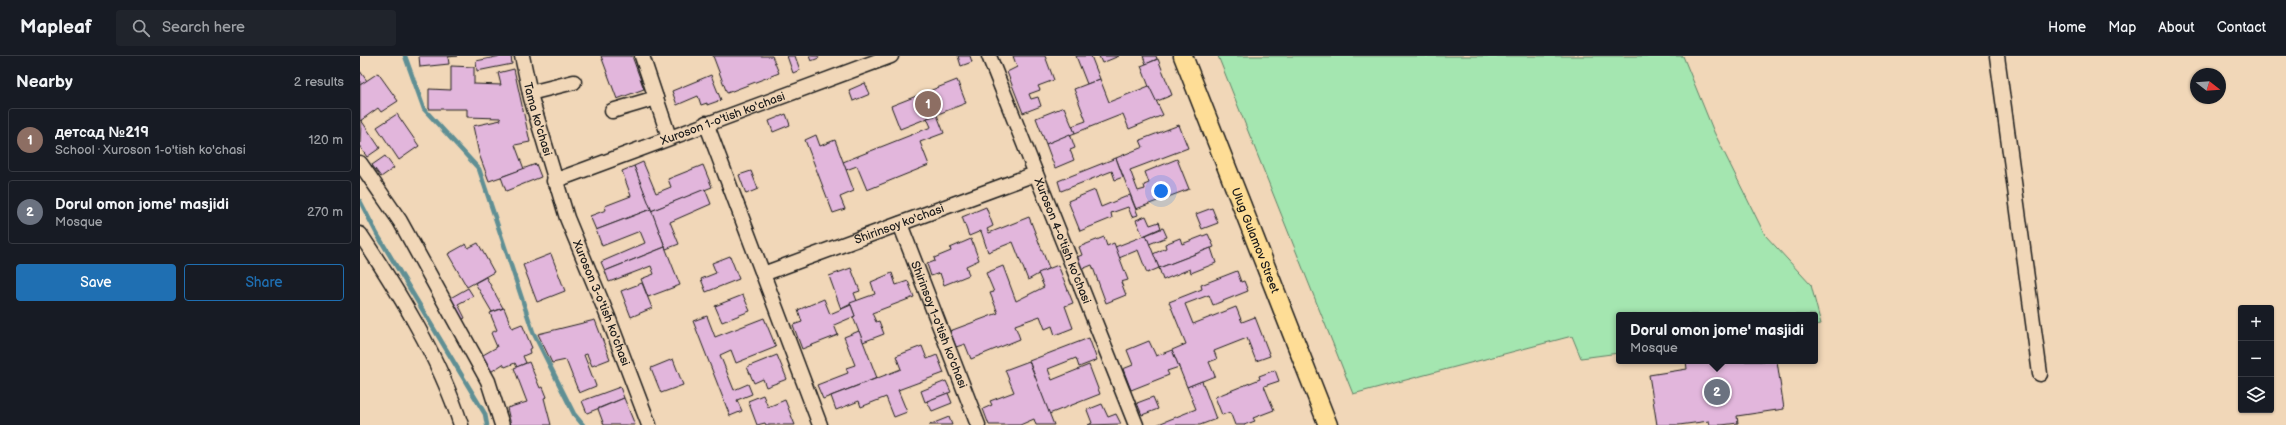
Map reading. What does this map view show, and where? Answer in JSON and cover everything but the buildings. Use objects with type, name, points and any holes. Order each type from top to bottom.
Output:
[{"type":"main road","name":"Ulug Gulamov Street","points":[[1183,56],[1328,425]]},
{"type":"main road","name":"Ulug Gulamov Street","points":[[1192,56],[1335,425]]},
{"type":"street","name":"Tama ko'chasi","points":[[522,56],[530,93],[554,181]]},
{"type":"street","points":[[642,56],[669,137]]},
{"type":"street","name":"Хuroson 1-o'tish ko'chasi","points":[[554,181],[706,123],[891,56]]},
{"type":"street","name":"Xuroson 4-o'tish ko'chasi","points":[[989,56],[1136,425]]},
{"type":"street","points":[[1997,56],[2040,374]]},
{"type":"street","points":[[530,93],[574,82]]},
{"type":"street","points":[[612,111],[656,98]]},
{"type":"street","points":[[706,123],[820,425]]},
{"type":"street","points":[[360,163],[400,221],[488,381],[502,425]]},
{"type":"street","name":"Shirinsoy ko'chasi","points":[[763,274],[1035,174]]},
{"type":"street","name":"Xuroson 3-o'tish ko'chasi","points":[[554,181],[567,218],[608,317],[649,425]]},
{"type":"street","name":"Shirinsoy 1-o'tish ko'chasi","points":[[900,224],[978,425]]},
{"type":"street","points":[[360,234],[406,306],[450,391],[462,425]]},
{"type":"green space","points":[[1218,56],[1683,56],[1714,132],[1765,235],[1811,285],[1818,312],[1616,312],[1616,353],[1581,358],[1572,336],[1353,394]]},
{"type":"green space","points":[[1818,312],[1821,324],[1818,324]]},
{"type":"waterway","points":[[405,56],[424,109],[479,169],[533,332],[574,414],[583,425]]},
{"type":"waterway","points":[[360,201],[377,234],[485,414],[487,425]]},
{"type":"place","name":"детсад №219","points":[[928,104]]},
{"type":"place","name":"Dorul omon jome' masjidi","points":[[1717,392]]}]
